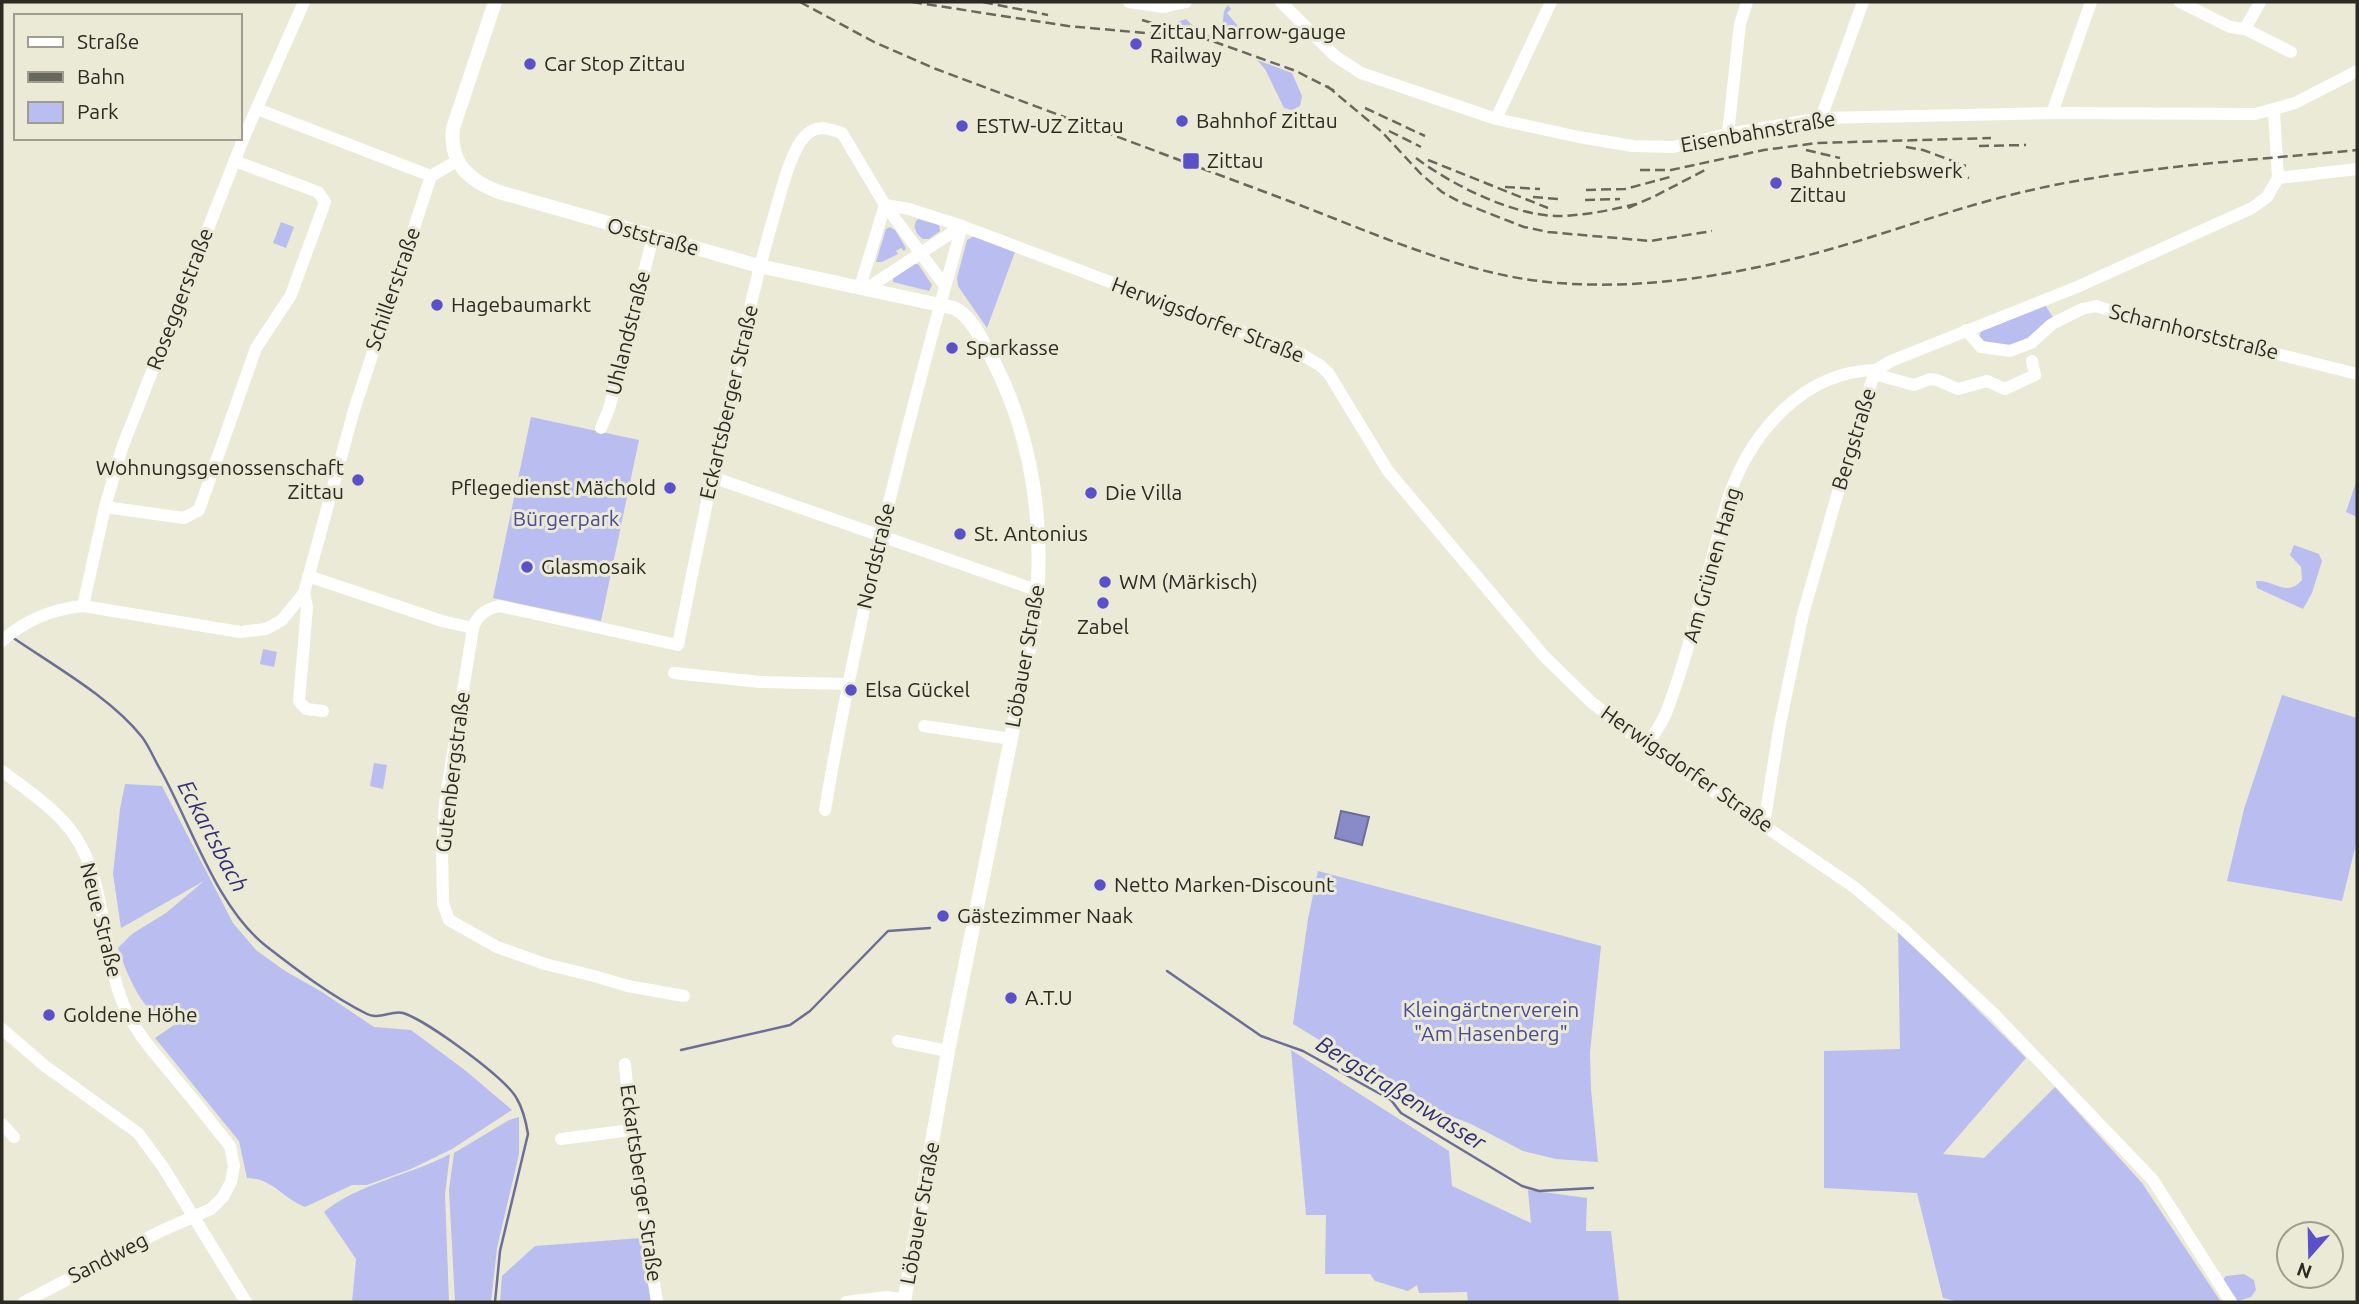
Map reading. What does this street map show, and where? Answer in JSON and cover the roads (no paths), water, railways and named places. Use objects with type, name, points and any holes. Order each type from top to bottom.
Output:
[{"type":"main road","points":[[457,161],[452,141],[453,128],[495,2]]},
{"type":"main road","name":"Oststraße","points":[[457,161],[476,182],[499,192],[759,266],[863,288]]},
{"type":"main road","name":"Löbauer Straße","points":[[863,288],[940,304],[963,312],[972,324],[996,366],[1017,419],[1035,493],[1039,534],[1039,592],[948,1051],[904,1301]]},
{"type":"street","name":"Roseggerstraße","points":[[83,607],[104,507],[122,448],[235,161],[304,2]]},
{"type":"street","points":[[1129,2],[1164,7],[1186,2]]},
{"type":"street","name":"Eisenbahnstraße","points":[[1281,2],[1335,56],[1356,71],[1496,119],[1633,146],[1673,147],[1728,134],[1821,118],[2052,113],[2242,115],[2274,111],[2295,103],[2357,71]]},
{"type":"street","points":[[1496,119],[1551,2]]},
{"type":"street","points":[[1728,134],[1740,24],[1746,2]]},
{"type":"street","points":[[1821,118],[1863,2]]},
{"type":"street","points":[[2052,113],[2091,2]]},
{"type":"street","points":[[2180,2],[2230,27],[2245,30],[2291,52]]},
{"type":"street","points":[[2245,30],[2260,2]]},
{"type":"street","points":[[257,109],[431,176],[457,161]]},
{"type":"street","points":[[2274,111],[2278,178],[2357,169]]},
{"type":"street","name":"Eckartsberger Straße","points":[[473,628],[480,615],[499,606],[678,645],[759,266],[791,161],[801,140],[813,129],[821,127],[842,134],[885,205]]},
{"type":"street","points":[[104,507],[184,518],[199,510],[256,348],[291,295],[325,202],[318,192],[235,161]]},
{"type":"street","name":"Schillerstraße","points":[[323,711],[306,709],[299,701],[307,607],[304,593],[369,361],[431,176]]},
{"type":"street","name":"Bergstraße","points":[[1764,824],[1780,724],[1803,614],[1875,372],[1891,361],[2077,287],[2252,208],[2267,197],[2278,178]]},
{"type":"street","points":[[885,205],[945,286]]},
{"type":"street","points":[[863,288],[885,205]]},
{"type":"street","name":"Herwigsdorfer Straße","points":[[885,205],[909,209],[961,226],[1301,354],[1321,366],[1334,381],[1388,471],[1544,656],[1590,701],[1647,746],[1830,869],[1879,908],[2004,1024],[2153,1180],[2231,1302]]},
{"type":"street","points":[[863,288],[961,226]]},
{"type":"street","points":[[940,304],[961,226]]},
{"type":"street","name":"Uhlandstraße","points":[[601,428],[609,410],[653,237]]},
{"type":"street","name":"Nordstraße","points":[[825,810],[848,684],[880,536],[940,304]]},
{"type":"street","name":"Scharnhorststraße","points":[[1966,330],[1981,347],[2010,351],[2031,343],[2052,324],[2082,309],[2096,306],[2175,329],[2357,374]]},
{"type":"street","points":[[1875,372],[1914,384],[1930,379],[1958,389],[1987,381],[2005,389],[2035,375],[2032,361]]},
{"type":"street","name":"Am Grünen Hang","points":[[1647,746],[1665,715],[1686,652],[1730,492],[1755,442],[1779,413],[1813,387],[1858,370],[1875,372]]},
{"type":"street","points":[[712,477],[1039,592]]},
{"type":"street","points":[[308,576],[442,621],[473,628]]},
{"type":"street","name":"Schillerstraße","points":[[2,640],[36,617],[67,608],[83,607],[253,632],[266,629],[282,620],[304,593]]},
{"type":"street","name":"Gutenbergstraße","points":[[473,628],[445,803],[443,903],[449,920],[497,947],[545,964],[628,986],[684,996]]},
{"type":"street","points":[[674,673],[760,682],[848,684]]},
{"type":"street","points":[[924,726],[1011,739]]},
{"type":"street","name":"Neue Straße","points":[[2,771],[48,807],[65,823],[78,841],[93,877],[114,981],[125,1009],[139,1033],[230,1146],[234,1166],[231,1182],[223,1197],[211,1209],[194,1216]]},
{"type":"street","points":[[2,1029],[45,1066],[138,1133],[194,1216],[246,1302]]},
{"type":"street","points":[[898,1041],[948,1051]]},
{"type":"street","name":"Eckartsberger Straße","points":[[625,1063],[631,1130],[657,1302]]},
{"type":"street","points":[[2,1124],[14,1137]]},
{"type":"street","points":[[561,1139],[631,1130]]},
{"type":"street","name":"Sandweg","points":[[24,1302],[194,1216]]},
{"type":"street","points":[[846,1302],[887,1297],[904,1301]]},
{"type":"waterway","name":"Eckartsbach","points":[[12,637],[98,695],[142,737],[219,887],[248,929],[266,946],[327,991],[371,1016],[403,1013],[429,1026],[482,1064],[517,1099],[528,1134],[500,1251],[495,1302]]},
{"type":"waterway","name":"Bergstraßenwasser","points":[[681,1050],[790,1025],[810,1011],[888,931],[930,928]]},
{"type":"waterway","name":"Bergstraßenwasser","points":[[1167,971],[1261,1036],[1303,1051],[1391,1100],[1401,1113],[1522,1186],[1539,1191],[1593,1188]]},
{"type":"railway","points":[[800,2],[874,42],[936,69],[1425,253],[1491,272],[1558,283],[1647,283],[1706,277],[1822,251],[1998,198],[2068,183],[2191,165],[2357,150]]},
{"type":"railway","points":[[912,2],[1068,26],[1178,36]]},
{"type":"railway","points":[[983,2],[1048,15]]},
{"type":"railway","points":[[1142,20],[1296,71],[1335,91]]},
{"type":"railway","points":[[1327,86],[1382,132],[1421,174],[1442,192],[1460,202],[1524,227],[1548,232],[1650,241],[1712,231]]},
{"type":"railway","points":[[1365,108],[1425,136]]},
{"type":"railway","points":[[1389,131],[1421,147]]},
{"type":"railway","points":[[1640,170],[1671,170],[1764,150],[1817,143],[1991,138]]},
{"type":"railway","points":[[1979,146],[2026,145]]},
{"type":"railway","points":[[1906,147],[1923,150],[1966,166]]},
{"type":"railway","points":[[1806,150],[1840,158]]},
{"type":"railway","points":[[1416,158],[1447,179],[1485,197],[1543,215],[1599,212],[1636,204]]},
{"type":"railway","points":[[1428,160],[1548,208]]},
{"type":"railway","points":[[1628,208],[1707,169]]},
{"type":"railway","points":[[1954,172],[1969,178]]},
{"type":"railway","points":[[1586,190],[1625,189],[1670,177]]},
{"type":"railway","points":[[1505,187],[1540,189]]},
{"type":"railway","points":[[1533,197],[1559,199]]},
{"type":"railway","points":[[1585,200],[1620,199]]},
{"type":"place","name":"Zittau Narrow-gauge Railway","points":[[1136,44]]},
{"type":"place","name":"Car Stop Zittau","points":[[530,64]]},
{"type":"place","name":"Bahnhof Zittau","points":[[1182,121]]},
{"type":"place","name":"ESTW-UZ Zittau","points":[[962,126]]},
{"type":"place","name":"Zittau","points":[[1191,161]]},
{"type":"place","name":"Bahnbetriebswerk Zittau","points":[[1776,183]]},
{"type":"place","name":"Hagebaumarkt","points":[[437,305]]},
{"type":"place","name":"Sparkasse","points":[[952,348]]},
{"type":"place","name":"Wohnungsgenossenschaft Zittau","points":[[358,480]]},
{"type":"place","name":"Pflegedienst Mächold","points":[[670,488]]},
{"type":"place","name":"Die Villa","points":[[1091,493]]},
{"type":"place","name":"St. Antonius","points":[[960,534]]},
{"type":"place","name":"Glasmosaik","points":[[527,567]]},
{"type":"place","name":"WM (Märkisch)","points":[[1105,582]]},
{"type":"place","name":"Zabel","points":[[1103,603]]},
{"type":"place","name":"Elsa Gückel","points":[[851,690]]},
{"type":"place","name":"Netto Marken-Discount","points":[[1100,885]]},
{"type":"place","name":"Gästezimmer Naak","points":[[943,916]]},
{"type":"place","name":"A.T.U","points":[[1011,998]]},
{"type":"place","name":"Goldene Höhe","points":[[49,1015]]},
{"type":"park label","name":"Bürgerpark","points":[[566,519]]},
{"type":"park label","name":"Kleingärtnerverein \"Am Hasenberg\"","points":[[1491,1022]]}]
